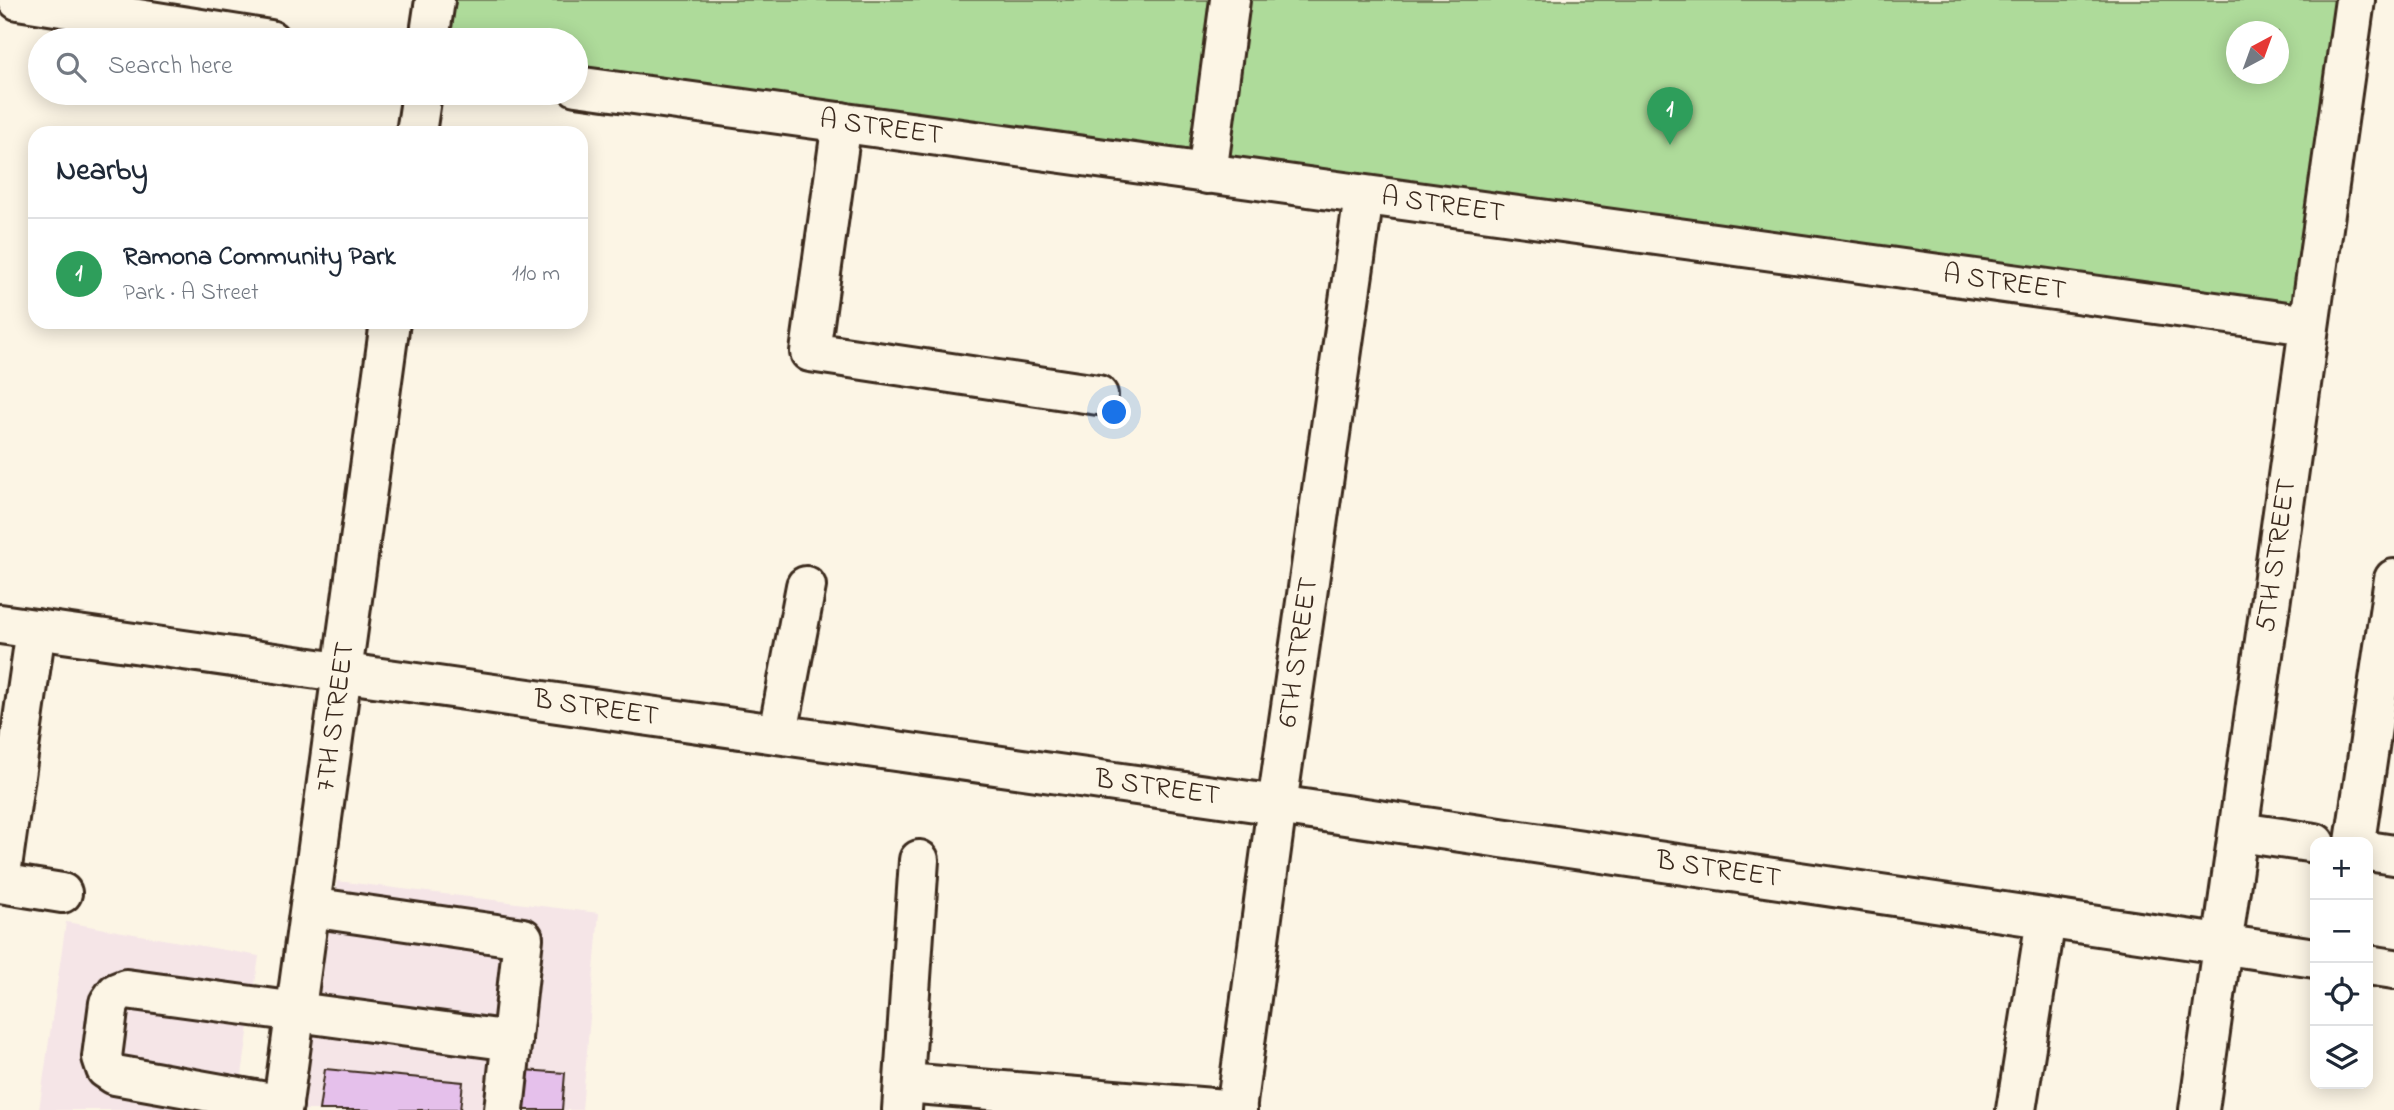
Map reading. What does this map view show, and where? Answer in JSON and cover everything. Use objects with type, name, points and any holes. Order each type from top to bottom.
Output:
[{"type":"street","points":[[18,0],[194,28]]},
{"type":"street","points":[[431,28],[435,0]]},
{"type":"street","points":[[1207,174],[1230,0]]},
{"type":"street","name":"5TH STREET","points":[[2199,1110],[2355,0]]},
{"type":"street","name":"A STREET","points":[[588,88],[2309,326]]},
{"type":"street","points":[[417,126],[420,105]]},
{"type":"street","points":[[842,122],[810,352],[1098,396]]},
{"type":"street","name":"6TH STREET","points":[[1236,1110],[1364,196]]},
{"type":"street","name":"7TH STREET","points":[[283,1108],[389,329]]},
{"type":"street","points":[[2356,837],[2394,579]]},
{"type":"street","points":[[778,733],[806,586]]},
{"type":"street","points":[[18,627],[0,882],[62,893]]},
{"type":"street","name":"B STREET","points":[[18,627],[778,733],[2310,957]]},
{"type":"street","points":[[2239,832],[2310,842]]},
{"type":"street","points":[[2373,852],[2394,855]]},
{"type":"street","points":[[919,860],[904,1096],[1236,1110]]},
{"type":"street","points":[[310,907],[523,938],[504,1110]]},
{"type":"street","points":[[2017,1110],[2046,919]]},
{"type":"street","points":[[2373,966],[2394,969]]},
{"type":"street","points":[[283,1108],[115,1075],[106,1069],[102,1057],[109,1003],[116,993],[126,989],[512,1041]]},
{"type":"shaded area","points":[[337,881],[599,913],[582,1110],[300,1110]]},
{"type":"shaded area","points":[[66,922],[259,956],[237,1110],[39,1110]]},
{"type":"green space","points":[[435,0],[2353,0],[2308,324],[588,88],[588,28],[431,28]]},
{"type":"building","points":[[325,1069],[463,1082],[460,1110],[319,1110]]},
{"type":"building","points":[[524,1070],[565,1073],[562,1110],[521,1110]]},
{"type":"place","name":"Ramona Community Park","points":[[1670,145]]}]
